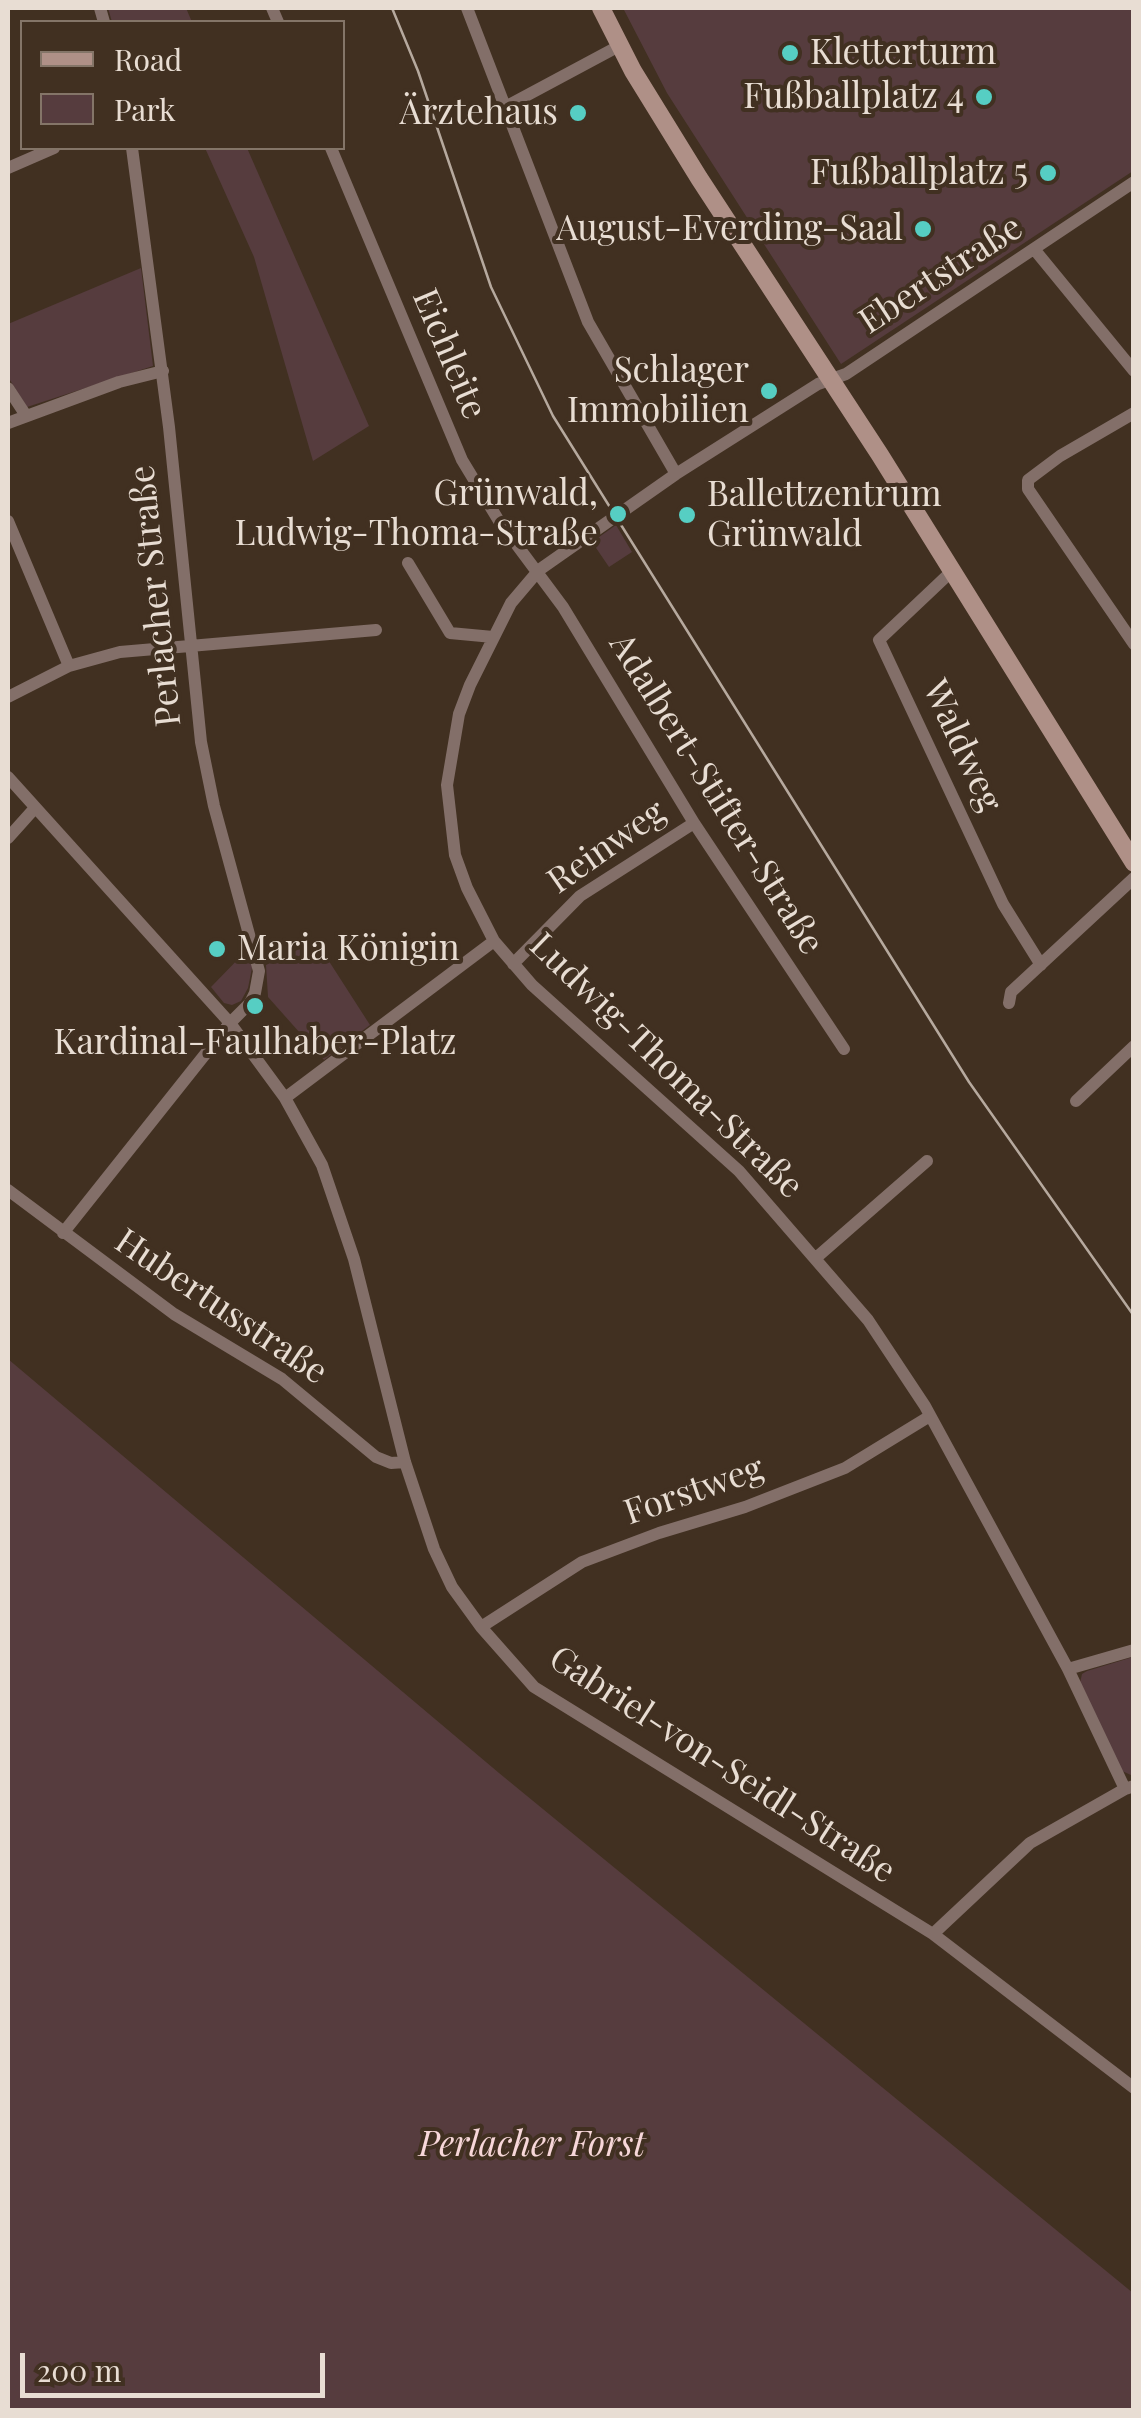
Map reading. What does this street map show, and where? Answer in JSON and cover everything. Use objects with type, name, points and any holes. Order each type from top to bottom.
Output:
[{"type":"main road","points":[[600,8],[699,178],[1127,839],[1134,863]]},
{"type":"street","points":[[467,8],[588,322],[676,474]]},
{"type":"street","points":[[506,106],[619,46]]},
{"type":"street","points":[[8,168],[49,150]]},
{"type":"street","name":"Perlacher Straße","points":[[63,1233],[255,993],[259,971],[214,806],[202,742],[163,372],[132,150]]},
{"type":"street","name":"Eichleite","points":[[332,150],[462,460],[499,521],[539,570]]},
{"type":"street","name":"Ebertstraße","points":[[829,380],[846,374],[1134,182]]},
{"type":"street","points":[[1034,249],[1134,371]]},
{"type":"street","points":[[8,422],[119,382],[163,372]]},
{"type":"street","name":"Ludwig-Thoma-Straße","points":[[829,380],[676,474],[539,570],[511,603],[458,714],[447,785],[455,854],[473,902],[494,941],[513,964],[739,1171],[868,1320],[930,1416],[1129,1787]]},
{"type":"street","points":[[8,388],[25,414]]},
{"type":"street","points":[[1134,413],[1060,456],[1028,480],[1028,488],[1134,644]]},
{"type":"street","points":[[8,521],[70,666]]},
{"type":"street","points":[[408,563],[450,633],[493,637]]},
{"type":"street","name":"Adalbert-Stifter-Straße","points":[[539,570],[694,823],[844,1049]]},
{"type":"street","name":"Waldweg","points":[[952,571],[879,640],[1003,904],[1041,964]]},
{"type":"street","points":[[8,697],[70,666],[120,652],[376,630]]},
{"type":"street","name":"Gabriel-von-Seidl-Straße","points":[[8,777],[230,1023],[285,1098],[322,1165],[339,1211],[405,1462],[434,1550],[452,1587],[481,1627],[534,1686],[933,1934],[1134,2088]]},
{"type":"street","points":[[8,838],[34,809]]},
{"type":"street","name":"Reinweg","points":[[513,964],[580,896],[694,823]]},
{"type":"street","points":[[1010,1004],[1011,992],[1134,878]]},
{"type":"street","points":[[285,1098],[494,941]]},
{"type":"street","points":[[1076,1101],[1134,1046]]},
{"type":"street","points":[[816,1257],[927,1161]]},
{"type":"street","name":"Hubertusstraße","points":[[8,1190],[174,1314],[282,1379],[376,1458],[405,1462]]},
{"type":"street","name":"Forstweg","points":[[481,1627],[582,1562],[659,1532],[746,1508],[845,1468],[930,1416]]},
{"type":"street","points":[[1068,1669],[1134,1650]]},
{"type":"street","points":[[933,1934],[1030,1843],[1129,1787]]},
{"type":"green space","points":[[108,8],[186,8],[191,20],[111,20]]},
{"type":"green space","points":[[623,8],[1133,8],[1133,171],[841,364],[667,93]]},
{"type":"green space","points":[[206,150],[248,150],[369,426],[313,461],[254,257]]},
{"type":"green space","points":[[141,268],[153,366],[27,407],[8,377],[8,324]]},
{"type":"green space","points":[[616,525],[632,552],[609,567],[592,542]]},
{"type":"green space","points":[[316,941],[370,1025],[324,1060],[268,997],[266,965]]},
{"type":"green space","name":"Kardinal-Faulhaber-Platz","points":[[246,951],[253,963],[248,988],[241,1001],[224,1003],[211,987]]},
{"type":"green space","name":"Perlacher Forst","points":[[8,1359],[499,1773],[1133,2293],[1133,2410],[8,2410]]},
{"type":"green space","points":[[1133,1657],[1133,1776],[1120,1770],[1080,1683],[1087,1671]]},
{"type":"tram line","points":[[392,8],[418,71],[491,287],[553,416],[969,1082],[1134,1316]]},
{"type":"place","name":"Kletterturm","points":[[790,53]]},
{"type":"place","name":"Fußballplatz 4","points":[[984,97]]},
{"type":"place","name":"Ärztehaus","points":[[578,113]]},
{"type":"place","name":"Fußballplatz 5","points":[[1048,173]]},
{"type":"place","name":"August-Everding-Saal","points":[[923,229]]},
{"type":"place","name":"Schlager Immobilien","points":[[769,391]]},
{"type":"place","name":"Grünwald, Ludwig-Thoma-Straße","points":[[618,514]]},
{"type":"place","name":"Ballettzentrum Grünwald","points":[[687,515]]},
{"type":"place","name":"Maria Königin","points":[[217,949]]},
{"type":"place","name":"Kardinal-Faulhaber-Platz","points":[[255,1006]]}]
